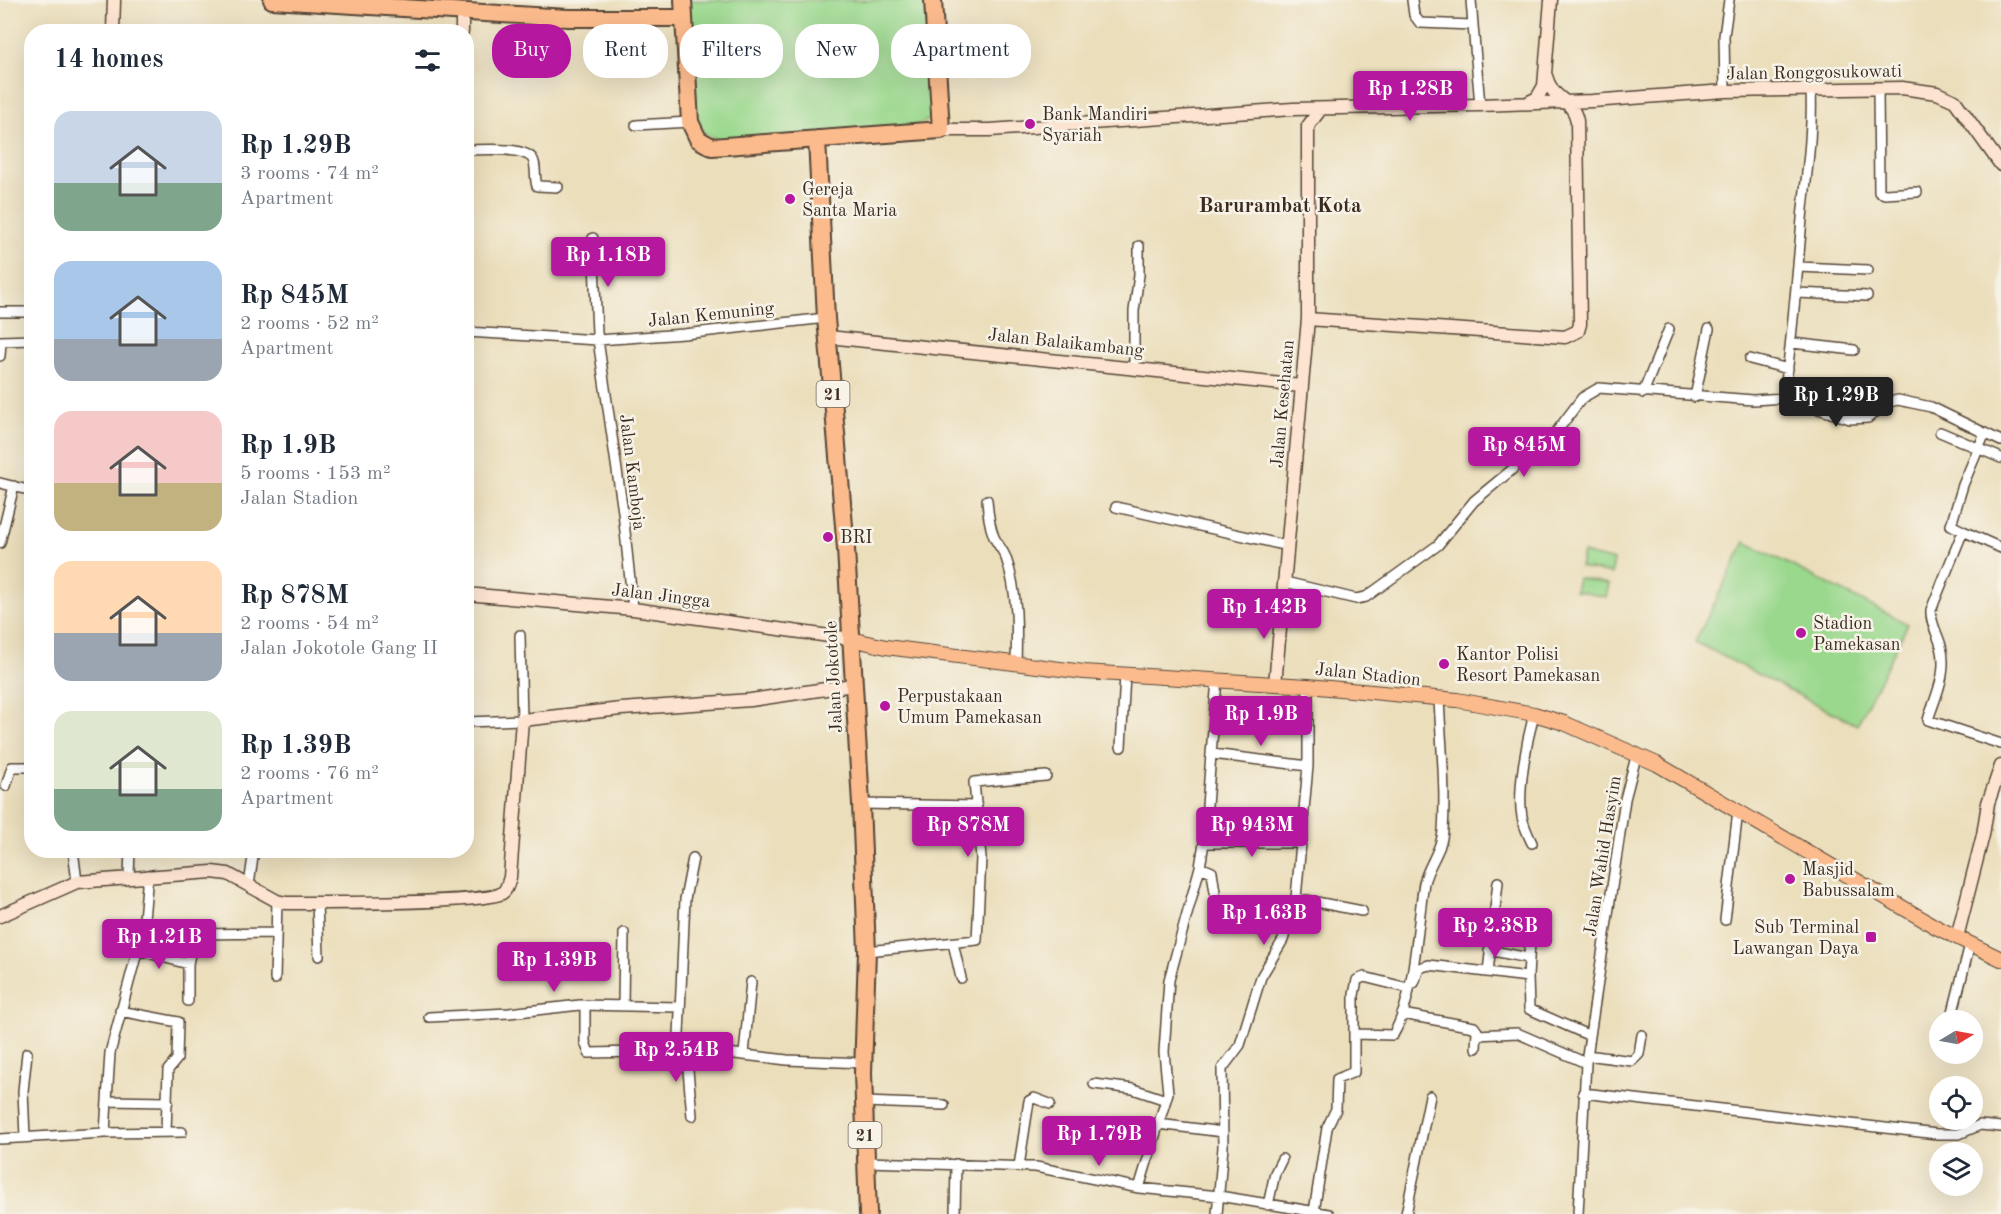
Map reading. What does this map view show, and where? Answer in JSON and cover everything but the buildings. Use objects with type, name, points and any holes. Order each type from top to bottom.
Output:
[{"type":"highway","points":[[272,0],[462,7],[568,18],[684,18]]},
{"type":"highway","points":[[683,0],[690,122],[698,139],[712,147],[941,130],[933,0]]},
{"type":"highway","name":"Jalan Jokotole","points":[[817,139],[826,318],[846,549],[861,804],[867,951],[864,1102],[868,1214]]},
{"type":"main road","points":[[113,24],[114,0]]},
{"type":"main road","points":[[1527,103],[1541,93],[1546,76],[1551,0]]},
{"type":"main road","points":[[462,7],[462,24]]},
{"type":"main road","points":[[1308,319],[1572,336],[1578,332],[1580,324],[1578,121],[1574,108],[1552,92],[1546,76]]},
{"type":"main road","name":"Jalan Ronggosukowati","points":[[941,130],[990,130],[1293,109],[1592,101],[1725,91],[1912,88],[1946,96],[1955,101],[2001,165]]},
{"type":"main road","points":[[1578,121],[1583,107],[1592,101]]},
{"type":"main road","points":[[1293,109],[1308,126],[1320,110]]},
{"type":"main road","name":"Jalan Kesehatan","points":[[1275,684],[1308,319],[1308,126]]},
{"type":"main road","name":"Jalan Balaikambang","points":[[828,337],[1301,386]]},
{"type":"main road","name":"Jalan Jingga","points":[[474,595],[633,609],[851,644]]},
{"type":"main road","name":"Jalan Stadion","points":[[851,644],[1079,671],[1308,686],[1439,699],[1534,714],[1564,723],[1637,753],[1957,937],[2001,959]]},
{"type":"main road","points":[[0,916],[77,882],[129,876],[220,872],[277,901],[317,903],[495,897],[507,887],[522,720],[621,709],[751,700],[853,685]]},
{"type":"main road","points":[[1957,937],[1983,835],[1988,803],[2001,766]]},
{"type":"street","points":[[1412,0],[1414,15],[1420,23],[1473,25]]},
{"type":"street","points":[[1471,0],[1480,105]]},
{"type":"street","points":[[1725,91],[1724,36],[1729,0]]},
{"type":"street","points":[[1878,89],[1879,192],[1885,194],[1917,192]]},
{"type":"street","points":[[1784,398],[1792,343],[1813,134],[1811,91]]},
{"type":"street","points":[[636,125],[690,122]]},
{"type":"street","points":[[474,150],[511,151],[529,156],[534,162],[537,186],[558,187]]},
{"type":"street","name":"Jalan Kamboja","points":[[592,238],[598,340],[623,512],[633,609]]},
{"type":"street","points":[[1134,367],[1134,311],[1139,275],[1139,246]]},
{"type":"street","points":[[1798,267],[1868,270]]},
{"type":"street","points":[[1796,293],[1867,296]]},
{"type":"street","points":[[0,312],[24,312]]},
{"type":"street","name":"Jalan Kemuning","points":[[474,332],[598,340],[684,334],[826,318]]},
{"type":"street","points":[[1643,393],[1669,329]]},
{"type":"street","points":[[1695,397],[1709,329]]},
{"type":"street","points":[[0,356],[0,341],[24,340]]},
{"type":"street","points":[[1792,343],[1854,351]]},
{"type":"street","points":[[1750,360],[1788,369]]},
{"type":"street","points":[[1284,591],[1356,599],[1366,597],[1438,545],[1474,501],[1554,435],[1591,391],[1606,387],[1643,393],[1695,397],[1753,400],[1784,398],[1850,419],[1868,418],[1893,400],[1912,401],[1931,407],[1982,441],[2001,458]]},
{"type":"street","points":[[1940,432],[1982,441],[2001,441]]},
{"type":"street","points":[[1982,441],[1963,485],[1952,525],[2001,548]]},
{"type":"street","points":[[0,483],[24,489]]},
{"type":"street","points":[[0,543],[14,486]]},
{"type":"street","points":[[987,500],[994,539],[1005,556],[1012,585],[1017,628],[1016,665]]},
{"type":"street","points":[[1116,507],[1288,546]]},
{"type":"street","points":[[1963,531],[1931,610],[1931,617],[1944,658],[1940,687],[1928,720],[2001,744]]},
{"type":"street","points":[[474,722],[522,720],[520,635]]},
{"type":"street","points":[[1121,747],[1125,675]]},
{"type":"street","points":[[1139,1188],[1166,1100],[1168,1077],[1164,1052],[1169,980],[1200,867],[1204,843],[1217,680]]},
{"type":"street","points":[[1217,1214],[1223,1132],[1222,1069],[1240,1045],[1261,977],[1283,940],[1296,898],[1308,766],[1308,686]]},
{"type":"street","points":[[1406,1011],[1425,880],[1443,833],[1444,794],[1439,699]]},
{"type":"street","points":[[1532,843],[1521,810],[1526,746],[1534,714]]},
{"type":"street","points":[[1215,722],[1268,728]]},
{"type":"street","name":"Jalan Wahid Hasyim","points":[[1578,1214],[1586,1059],[1624,799],[1637,753]]},
{"type":"street","points":[[1212,754],[1308,766]]},
{"type":"street","points":[[6,786],[10,768],[24,767]]},
{"type":"street","points":[[867,951],[967,942],[979,938],[981,858],[978,806],[973,785],[975,780],[1046,776]]},
{"type":"street","points":[[861,804],[978,806]]},
{"type":"street","points":[[1725,920],[1738,811]]},
{"type":"street","points":[[1204,843],[1301,843]]},
{"type":"street","points":[[74,858],[77,882]]},
{"type":"street","points":[[129,876],[130,858]]},
{"type":"street","points":[[249,885],[253,858]]},
{"type":"street","points":[[692,1116],[679,1007],[685,899],[693,858]]},
{"type":"street","points":[[1200,867],[1212,872],[1215,892]]},
{"type":"street","points":[[105,1133],[109,1061],[145,915],[148,875]]},
{"type":"street","points":[[1488,972],[1498,882]]},
{"type":"street","points":[[1296,898],[1362,911]]},
{"type":"street","points":[[275,979],[277,901]]},
{"type":"street","points":[[317,903],[319,956]]},
{"type":"street","points":[[188,1001],[188,964],[194,934],[276,933]]},
{"type":"street","points":[[623,1006],[624,933]]},
{"type":"street","points":[[1530,941],[1529,1009],[1590,1036]]},
{"type":"street","points":[[953,943],[961,978]]},
{"type":"street","points":[[1954,1010],[1970,944]]},
{"type":"street","points":[[137,950],[188,964]]},
{"type":"street","points":[[1489,950],[1528,958]]},
{"type":"street","points":[[1355,1034],[1393,1035],[1406,1011],[1419,969],[1424,966],[1528,977]]},
{"type":"street","points":[[1314,1212],[1327,1128],[1336,1109],[1337,1079],[1354,1072],[1354,995],[1357,980],[1364,977],[1408,988]]},
{"type":"street","points":[[745,1050],[752,982]]},
{"type":"street","points":[[429,1017],[585,1005],[679,1007]]},
{"type":"street","points":[[585,1005],[586,1048],[601,1054],[682,1042],[745,1050],[864,1053]]},
{"type":"street","points":[[120,1011],[178,1022],[177,1059],[168,1070],[166,1132]]},
{"type":"street","points":[[1406,1011],[1474,1027],[1477,1035],[1476,1048]]},
{"type":"street","points":[[1477,1035],[1517,1033],[1586,1059],[1632,1061],[1640,1054],[1642,1035]]},
{"type":"street","points":[[25,1137],[23,1090],[27,1053]]},
{"type":"street","points":[[1094,1084],[1133,1089],[1166,1100]]},
{"type":"street","points":[[1583,1094],[1937,1134],[1959,1134],[1980,1125],[2001,1127]]},
{"type":"street","points":[[1406,1214],[1430,1096]]},
{"type":"street","points":[[1019,1166],[1029,1101],[1034,1098],[1050,1104]]},
{"type":"street","points":[[107,1101],[168,1102]]},
{"type":"street","points":[[864,1102],[944,1105]]},
{"type":"street","points":[[1158,1124],[1223,1132]]},
{"type":"street","points":[[0,1139],[105,1133],[182,1132]]},
{"type":"street","points":[[1268,1204],[1275,1173],[1282,1159]]},
{"type":"street","points":[[866,1162],[1019,1166],[1056,1170],[1139,1188],[1219,1196],[1329,1214]]},
{"type":"street","points":[[955,1214],[956,1164]]},
{"type":"green space","points":[[686,0],[930,0],[931,24],[891,24],[891,78],[932,78],[933,117],[919,124],[866,133],[718,140],[703,133],[693,108],[691,78],[783,78],[783,24],[688,24]]},
{"type":"green space","name":"Stadion Pamekasan","points":[[1745,542],[1908,624],[1857,725],[1695,642]]},
{"type":"green space","points":[[1583,553],[1614,561],[1611,574],[1580,567]]},
{"type":"green space","points":[[1578,578],[1609,584],[1606,597],[1575,591]]},
{"type":"place","name":"Bank Mandiri Syariah","points":[[1030,124]]},
{"type":"place","name":"Gereja Santa Maria","points":[[790,199]]},
{"type":"place","name":"BRI","points":[[828,537]]},
{"type":"place","name":"Stadion Pamekasan","points":[[1801,633]]},
{"type":"place","name":"Kantor Polisi Resort Pamekasan","points":[[1444,664]]},
{"type":"place","name":"Perpustakaan Umum Pamekasan","points":[[885,706]]},
{"type":"place","name":"Masjid Babussalam","points":[[1790,879]]},
{"type":"place","name":"Sub Terminal Lawangan Daya","points":[[1871,937]]},
{"type":"district","name":"Barurambat Kota","points":[[1280,205]]}]
